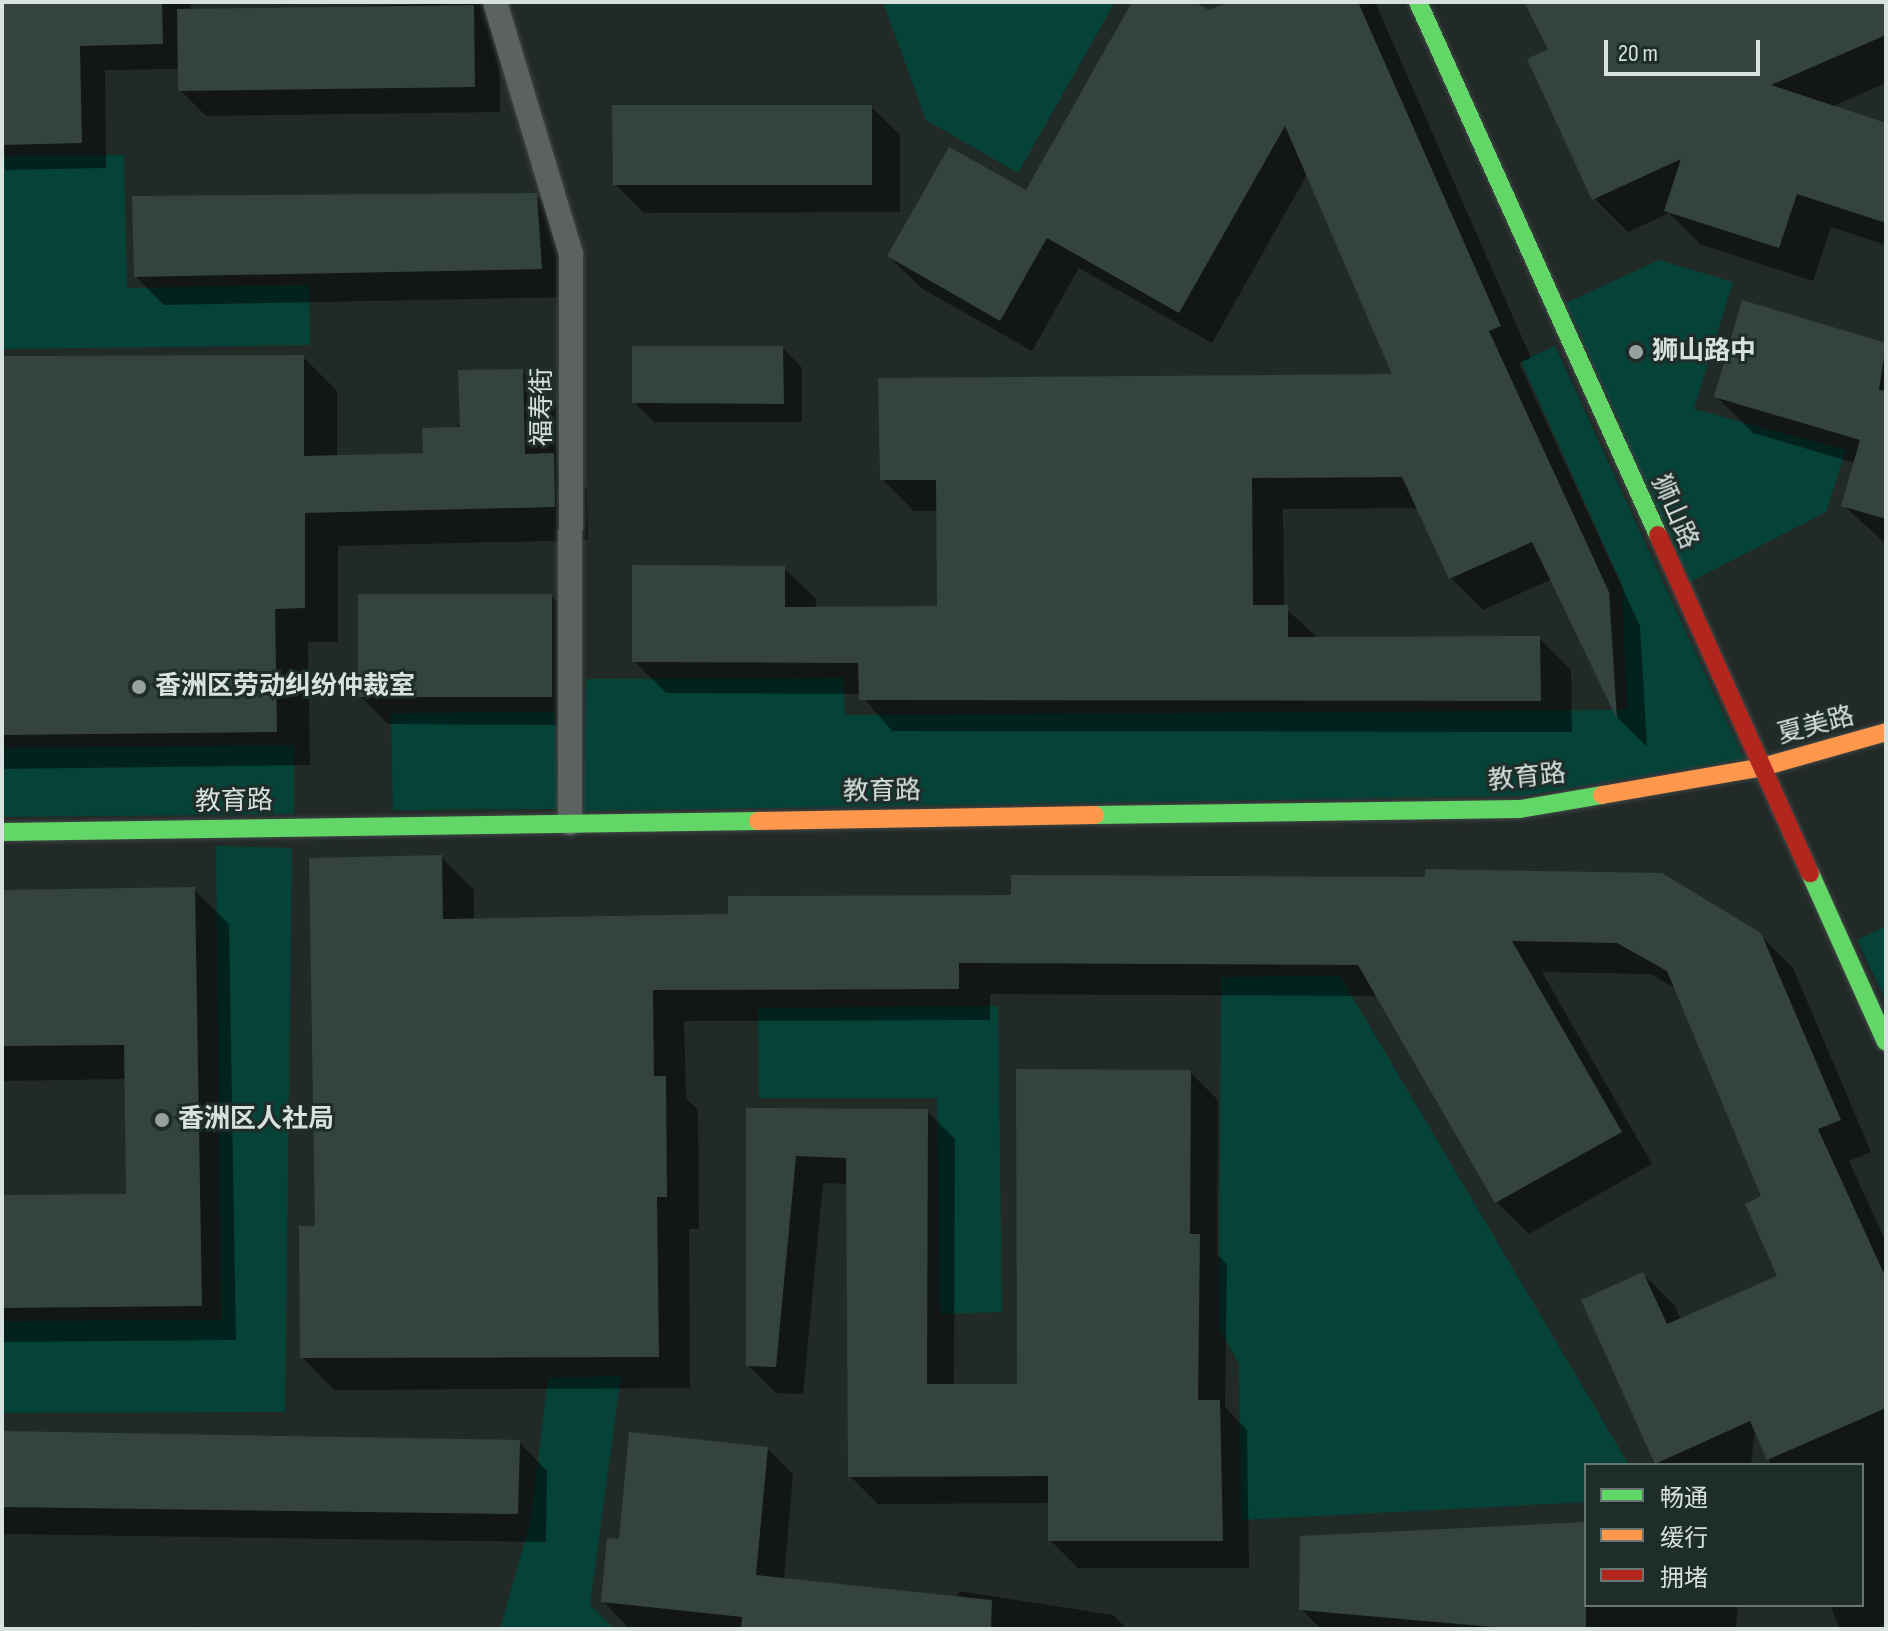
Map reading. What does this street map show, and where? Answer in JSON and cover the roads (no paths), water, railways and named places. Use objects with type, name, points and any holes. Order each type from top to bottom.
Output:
[{"type":"street","name":"狮山路","points":[[1418,2],[1759,768],[1886,1042]]},
{"type":"street","name":"夏美路","points":[[1759,768],[1861,743],[1886,732]]},
{"type":"street","name":"教育路","points":[[2,832],[1520,809],[1759,768]]},
{"type":"lane","name":"福寿街","points":[[495,2],[571,254],[570,823]]},
{"type":"place","name":"狮山路中","points":[[1636,352]]},
{"type":"place","name":"香洲区劳动纠纷仲裁室","points":[[139,687]]},
{"type":"place","name":"香洲区人社局","points":[[162,1120]]}]
